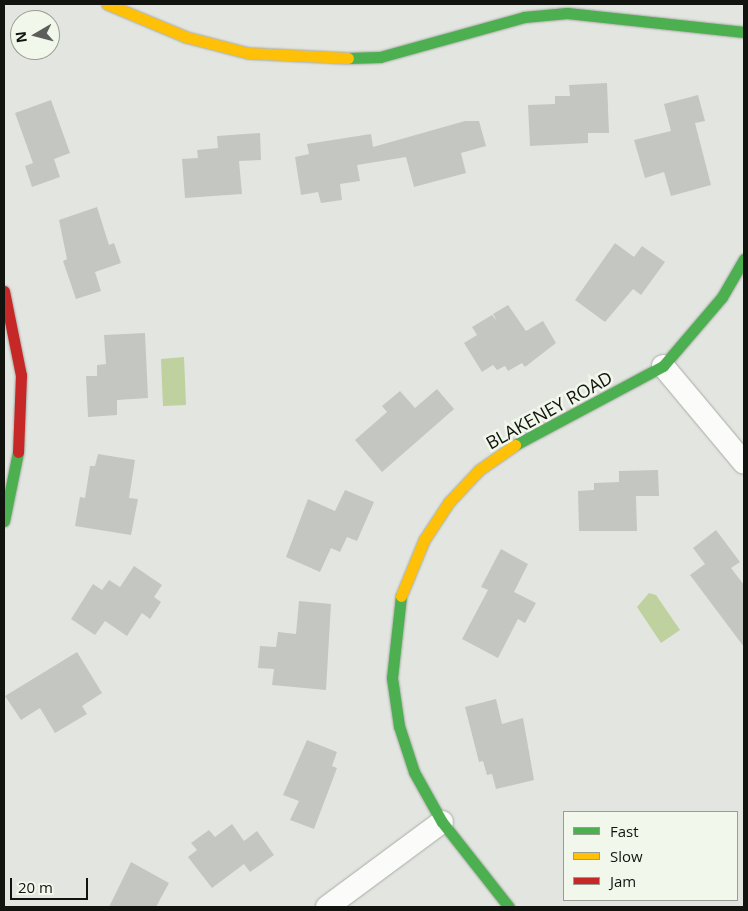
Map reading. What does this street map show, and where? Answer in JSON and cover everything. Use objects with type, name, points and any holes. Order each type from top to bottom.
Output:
[{"type":"street","points":[[107,4],[186,37],[248,53],[312,60],[380,57],[524,17],[567,13],[744,32]]},
{"type":"street","name":"BLAKENEY ROAD","points":[[509,907],[442,822],[414,772],[399,726],[392,678],[394,631],[404,584],[424,540],[449,502],[479,470],[508,449],[663,366],[722,297],[744,259]]},
{"type":"street","points":[[4,292],[21,375],[21,437],[4,521]]},
{"type":"street","points":[[663,366],[744,463]]},
{"type":"street","points":[[327,907],[442,822]]},
{"type":"shaded area","points":[[184,357],[186,405],[163,406],[161,359]]},
{"type":"shaded area","points":[[649,593],[656,595],[680,630],[661,643],[637,607]]},
{"type":"building","points":[[607,83],[609,133],[588,133],[588,143],[530,146],[528,105],[555,104],[555,96],[570,96],[569,85]]},
{"type":"building","points":[[698,95],[705,121],[695,123],[711,185],[671,196],[664,172],[645,178],[634,140],[671,131],[664,104]]},
{"type":"building","points":[[51,100],[70,153],[54,159],[60,177],[32,187],[25,166],[33,163],[15,113]]},
{"type":"building","points":[[465,121],[479,121],[486,146],[461,153],[466,173],[414,187],[406,157],[357,165],[360,181],[340,184],[342,200],[321,203],[318,192],[301,195],[295,157],[309,154],[307,144],[371,134],[373,147]]},
{"type":"building","points":[[260,133],[261,160],[239,161],[242,194],[185,198],[182,159],[198,158],[197,150],[218,148],[217,136]]},
{"type":"building","points":[[97,207],[109,245],[114,243],[121,263],[95,272],[101,291],[76,299],[63,261],[67,259],[59,220]]},
{"type":"building","points":[[615,243],[634,257],[642,246],[665,262],[641,295],[633,289],[605,322],[575,300]]},
{"type":"building","points":[[508,305],[526,331],[543,321],[556,343],[525,367],[522,363],[508,371],[505,366],[497,370],[493,365],[482,372],[464,343],[477,335],[472,327],[492,315],[497,321],[493,314]]},
{"type":"building","points":[[145,333],[148,398],[117,400],[117,415],[88,417],[86,376],[97,376],[97,365],[106,364],[104,335]]},
{"type":"building","points":[[437,389],[454,409],[382,472],[355,440],[387,412],[382,406],[400,391],[415,408]]},
{"type":"building","points":[[98,454],[135,460],[129,498],[138,499],[131,535],[75,526],[80,497],[85,498],[90,466],[95,466]]},
{"type":"building","points":[[658,470],[659,496],[636,496],[637,531],[579,531],[578,491],[594,490],[594,483],[619,482],[619,471]]},
{"type":"building","points":[[345,490],[374,502],[357,541],[347,537],[340,552],[331,548],[320,572],[286,557],[308,499],[335,511]]},
{"type":"building","points":[[716,530],[740,562],[731,568],[744,585],[744,647],[690,575],[705,564],[693,548]]},
{"type":"building","points":[[501,549],[528,564],[514,592],[536,603],[525,623],[518,619],[498,658],[462,639],[488,590],[481,587]]},
{"type":"building","points":[[134,566],[162,585],[154,597],[161,602],[150,619],[142,613],[127,636],[105,621],[95,635],[71,619],[93,584],[102,590],[109,580],[120,587]]},
{"type":"building","points":[[299,601],[331,604],[326,690],[272,685],[274,669],[258,668],[260,646],[276,647],[278,632],[296,634]]},
{"type":"building","points":[[77,652],[102,693],[82,706],[87,714],[55,733],[40,708],[21,720],[5,696]]},
{"type":"building","points":[[496,699],[502,724],[523,718],[534,780],[496,789],[492,774],[487,775],[483,761],[479,762],[465,707]]},
{"type":"building","points":[[307,740],[337,752],[332,766],[337,768],[314,829],[290,820],[299,801],[283,795]]},
{"type":"building","points":[[232,824],[244,841],[257,831],[274,855],[250,872],[244,864],[212,888],[188,857],[197,850],[191,843],[209,830],[215,837]]},
{"type":"building","points":[[131,862],[169,883],[156,907],[109,907]]},
{"type":"traffic: fast","points":[[348,58],[380,57],[524,17],[567,13],[744,32]]},
{"type":"traffic: fast","points":[[515,445],[663,366],[722,297],[744,259]]},
{"type":"traffic: fast","points":[[4,521],[18,452]]},
{"type":"traffic: fast","points":[[401,596],[392,678],[399,726],[414,772],[442,822],[509,907]]},
{"type":"traffic: slow","points":[[107,4],[186,37],[248,53],[348,58]]},
{"type":"traffic: slow","points":[[401,596],[424,540],[449,502],[479,470],[515,445]]},
{"type":"traffic: jam","points":[[4,291],[21,375],[18,452]]}]
